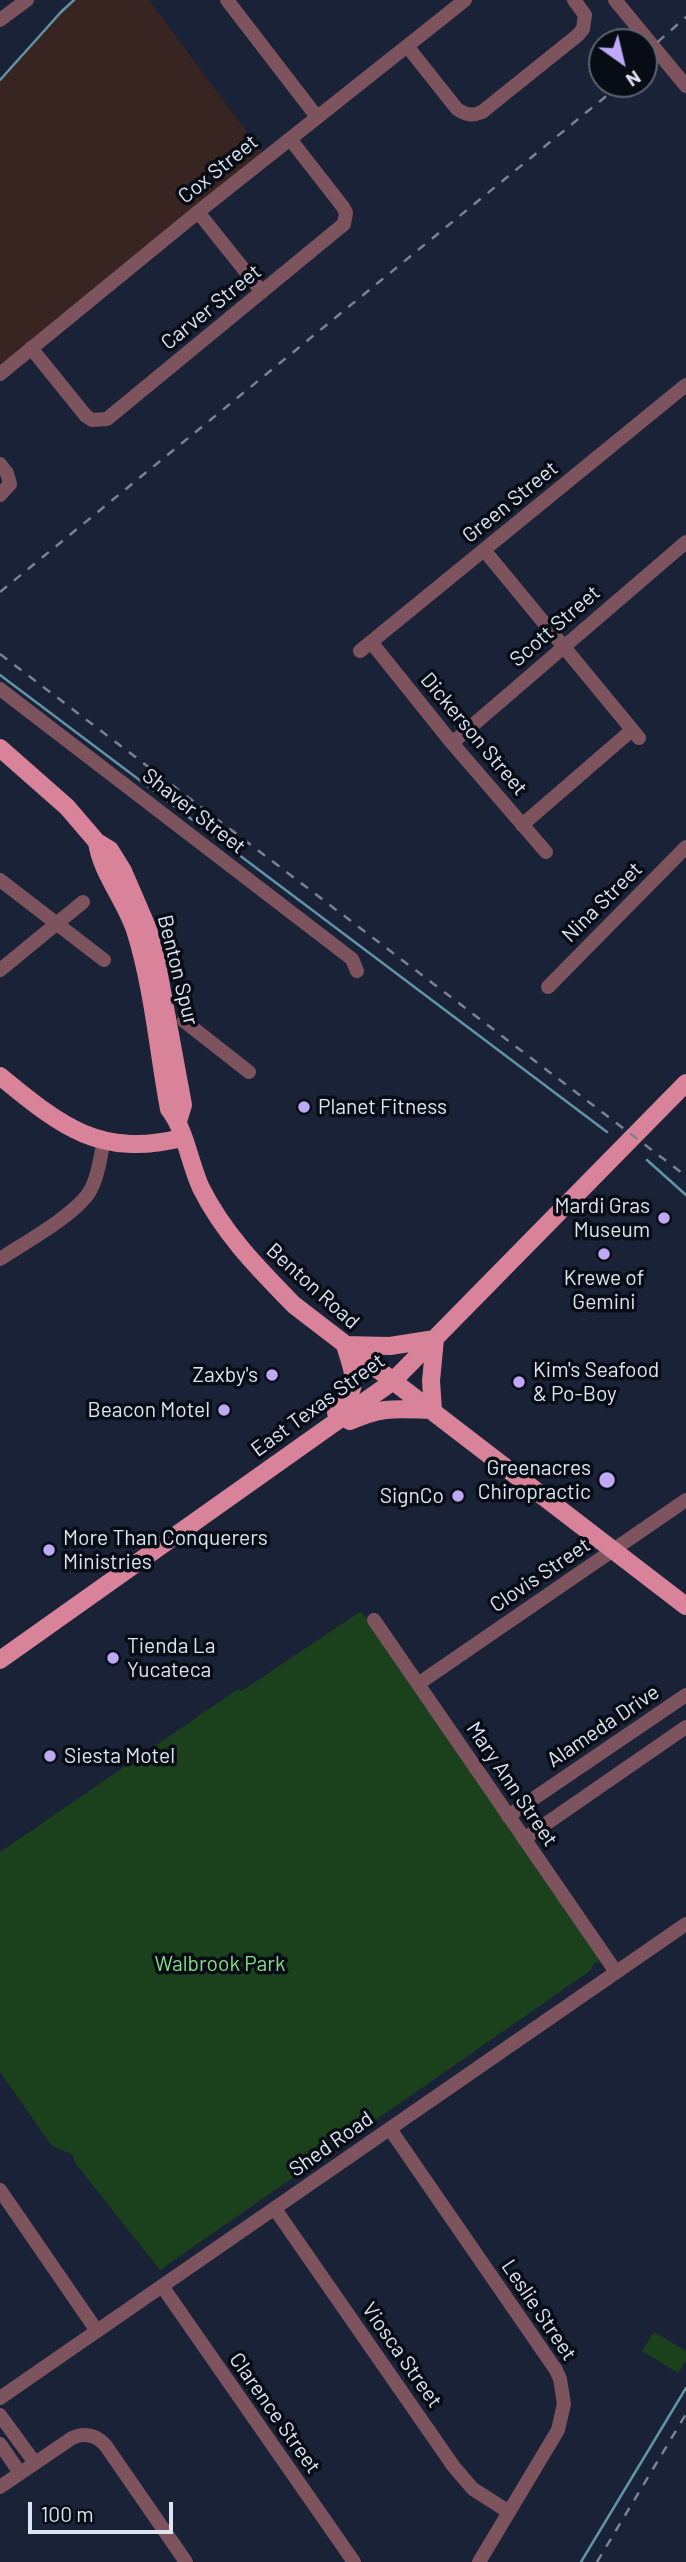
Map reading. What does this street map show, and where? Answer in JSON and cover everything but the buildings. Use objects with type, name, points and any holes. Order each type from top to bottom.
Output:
[{"type":"main road","name":"Benton Spur","points":[[0,748],[49,789],[92,835],[110,850],[123,871],[148,929],[164,998],[183,1105],[180,1129]]},
{"type":"main road","points":[[0,1076],[59,1122],[104,1141],[133,1145],[155,1144],[180,1129]]},
{"type":"main road","name":"East Texas Street","points":[[0,1660],[392,1381],[686,1083]]},
{"type":"main road","name":"Benton Road","points":[[180,1129],[201,1187],[228,1234],[294,1305],[686,1606]]},
{"type":"main road","points":[[435,1339],[431,1381],[433,1410],[374,1410],[318,1435],[345,1404],[353,1388],[353,1371],[345,1345],[390,1346],[435,1339]]},
{"type":"street","points":[[0,20],[27,0]]},
{"type":"street","points":[[227,0],[317,117]]},
{"type":"street","name":"Cox Street","points":[[0,374],[198,212],[465,0]]},
{"type":"street","points":[[407,46],[457,108],[467,115],[474,115],[482,112],[578,35],[583,29],[585,15],[574,0]]},
{"type":"street","points":[[615,0],[686,86]]},
{"type":"street","name":"Carver Street","points":[[31,348],[86,415],[92,420],[107,419],[341,229],[346,219],[343,207],[289,139]]},
{"type":"street","points":[[198,212],[262,292]]},
{"type":"street","name":"Green Street","points":[[365,647],[686,385]]},
{"type":"street","points":[[0,464],[7,473],[10,484],[0,495]]},
{"type":"street","name":"Scott Street","points":[[452,743],[564,646],[684,549]]},
{"type":"street","points":[[484,550],[636,734],[522,825]]},
{"type":"street","name":"Dickerson Street","points":[[365,647],[546,852]]},
{"type":"street","name":"Shaver Street","points":[[0,689],[352,960],[357,971]]},
{"type":"street","name":"Nina Street","points":[[548,987],[686,848]]},
{"type":"street","points":[[0,880],[104,960]]},
{"type":"street","points":[[0,970],[83,902]]},
{"type":"street","points":[[184,1021],[249,1072]]},
{"type":"street","points":[[0,1259],[85,1199],[95,1181],[104,1141]]},
{"type":"street","name":"Clovis Street","points":[[418,1684],[686,1500]]},
{"type":"street","name":"Mary Ann Street","points":[[374,1620],[616,1972]]},
{"type":"street","name":"Alameda Drive","points":[[508,1816],[686,1695]]},
{"type":"street","points":[[524,1839],[686,1727]]},
{"type":"street","name":"Shed Road","points":[[0,2398],[686,1924]]},
{"type":"street","name":"Leslie Street","points":[[390,2129],[560,2379],[564,2404],[558,2430],[479,2562]]},
{"type":"street","points":[[0,2190],[97,2331]]},
{"type":"street","name":"Viosca Street","points":[[275,2208],[454,2467],[473,2489],[509,2512]]},
{"type":"street","name":"Clarence Street","points":[[162,2286],[354,2562]]},
{"type":"street","points":[[0,2415],[7,2422],[28,2468]]},
{"type":"street","points":[[0,2487],[77,2436],[92,2436],[102,2441],[186,2562]]},
{"type":"street","points":[[0,2444],[28,2468]]},
{"type":"shaded area","points":[[74,0],[149,0],[266,158],[0,374],[0,80]]},
{"type":"green space","name":"Walbrook Park","points":[[361,1611],[597,1956],[599,1963],[595,1962],[590,1971],[160,2270],[76,2164],[72,2154],[52,2146],[0,2072],[0,1852],[238,1689],[242,1691]]},
{"type":"green space","points":[[654,2332],[686,2351],[686,2360],[678,2373],[642,2351]]},
{"type":"waterway","points":[[0,80],[74,0]]},
{"type":"waterway","points":[[0,675],[607,1132]]},
{"type":"waterway","points":[[647,1160],[686,1195]]},
{"type":"waterway","points":[[581,2562],[686,2388]]},
{"type":"railway","points":[[658,42],[686,17]]},
{"type":"railway","points":[[0,592],[604,98]]},
{"type":"railway","points":[[0,654],[686,1176]]},
{"type":"railway","points":[[597,2562],[686,2414]]},
{"type":"place","name":"Planet Fitness","points":[[304,1107]]},
{"type":"place","name":"Mardi Gras Museum","points":[[664,1218]]},
{"type":"place","name":"Krewe of Gemini","points":[[604,1254]]},
{"type":"place","name":"Zaxby's","points":[[272,1375]]},
{"type":"place","name":"Kim's Seafood & Po-Boy","points":[[519,1382]]},
{"type":"place","name":"Beacon Motel","points":[[224,1410]]},
{"type":"place","name":"Greenacres Chiropractic","points":[[607,1480]]},
{"type":"place","name":"SignCo","points":[[458,1496]]},
{"type":"place","name":"More Than Conquerers Ministries","points":[[49,1550]]},
{"type":"place","name":"Tienda La Yucateca","points":[[113,1658]]},
{"type":"place","name":"Siesta Motel","points":[[50,1756]]}]
